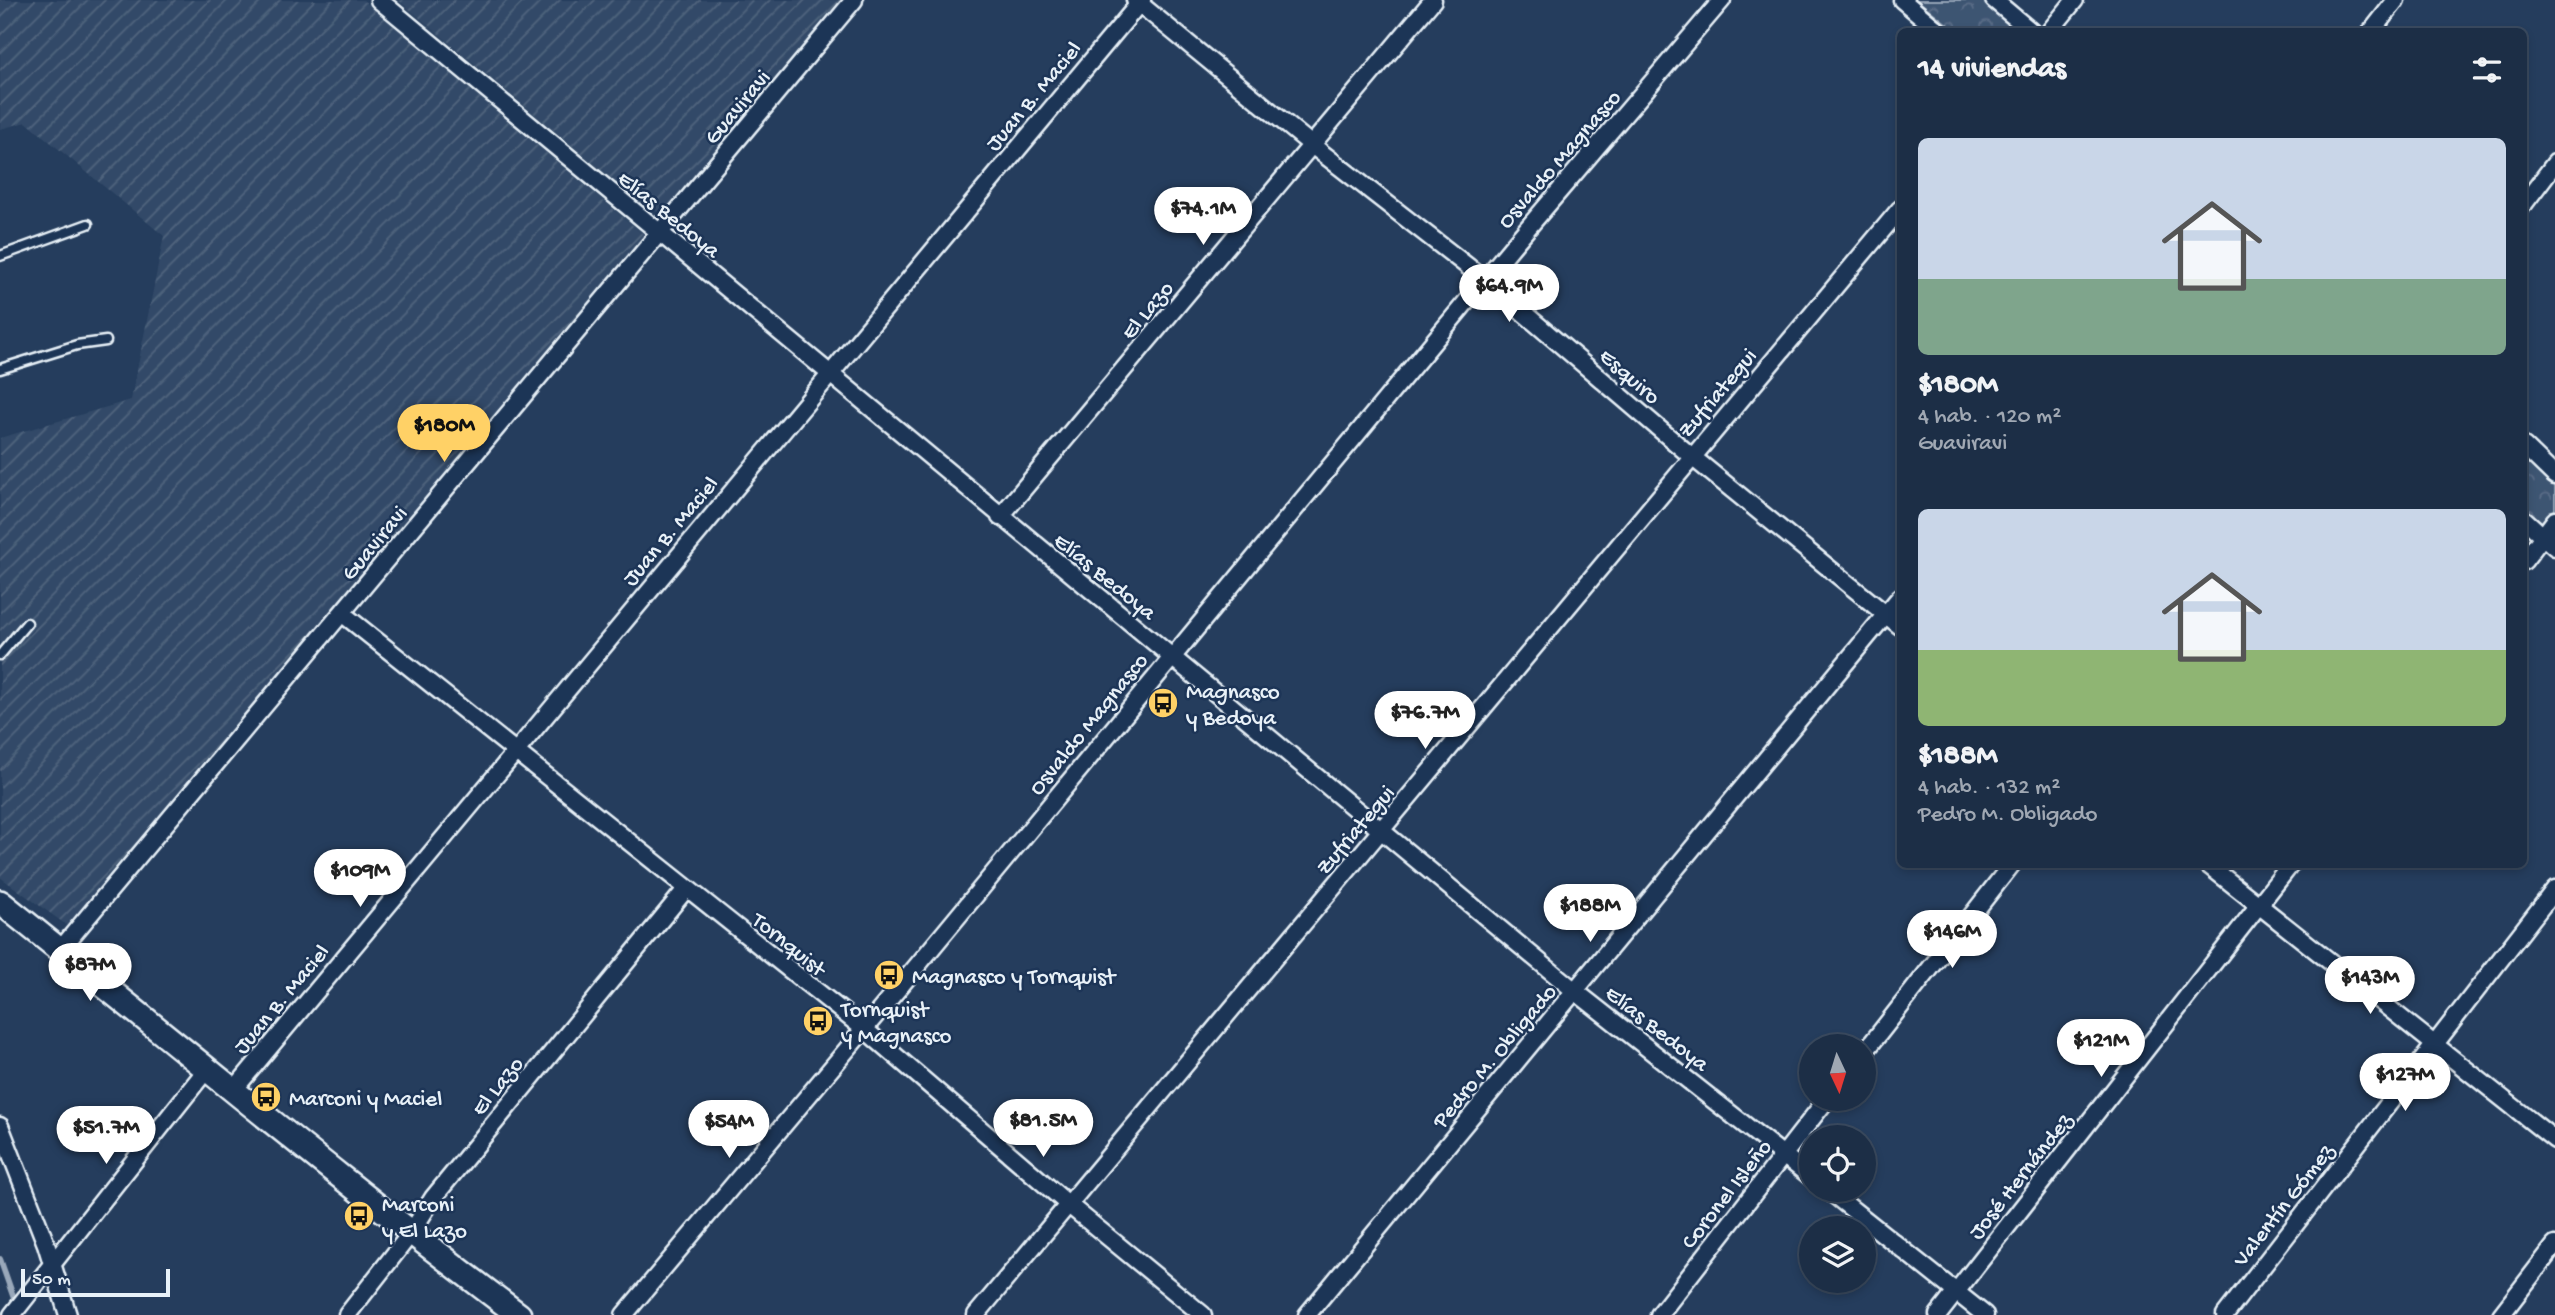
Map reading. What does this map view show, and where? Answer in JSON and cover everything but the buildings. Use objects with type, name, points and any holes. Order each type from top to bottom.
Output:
[{"type":"street","name":"Elías Bedoya","points":[[379,0],[1575,991],[1799,1167]]},
{"type":"street","name":"Guaviravi","points":[[60,950],[854,0]]},
{"type":"street","name":"El Lazo","points":[[1000,517],[1433,0]]},
{"type":"street","name":"Osvaldo Magnasco","points":[[624,1315],[1146,690],[1170,657],[1484,279],[1722,0]]},
{"type":"street","points":[[1902,0],[1935,28]]},
{"type":"street","points":[[1994,0],[2027,28]]},
{"type":"street","points":[[2052,28],[2075,0]]},
{"type":"street","points":[[2374,28],[2396,0]]},
{"type":"street","name":"Esquiro","points":[[1138,1],[1312,146],[1484,279],[1691,456],[1897,624]]},
{"type":"street","name":"Juan B. Maciel","points":[[233,1091],[1138,1]]},
{"type":"street","points":[[2527,200],[2555,163]]},
{"type":"street","name":"Zufriategui","points":[[976,1315],[1897,213]]},
{"type":"street","points":[[2527,449],[2555,476]]},
{"type":"street","points":[[2527,557],[2555,520]]},
{"type":"street","points":[[2527,522],[2555,547]]},
{"type":"street","name":"Pedro M. Obligado","points":[[1307,1315],[1897,601]]},
{"type":"street","name":"Tornquist","points":[[343,614],[863,1028],[1069,1205],[1203,1315]]},
{"type":"street","points":[[1876,1038],[2009,868]]},
{"type":"street","points":[[2212,868],[2555,1140]]},
{"type":"street","name":"José Hernández","points":[[1938,1315],[2288,868]]},
{"type":"street","name":"Valentín Gómez","points":[[2225,1315],[2555,888]]},
{"type":"street","name":"El Lazo","points":[[347,1315],[411,1233],[433,1198],[686,889]]},
{"type":"street","points":[[0,902],[206,1070],[519,1315]]},
{"type":"street","points":[[12,1315],[206,1070]]},
{"type":"street","name":"Coronel Isleño","points":[[1659,1315],[1818,1111]]},
{"type":"street","points":[[0,1126],[46,1244],[68,1315]]},
{"type":"street","points":[[1843,1202],[1985,1315]]},
{"type":"street","points":[[2501,1315],[2555,1245]]},
{"type":"lane","points":[[0,256],[88,224]]},
{"type":"lane","points":[[0,369],[76,345],[106,341]]},
{"type":"lane","points":[[0,655],[27,622]]},
{"type":"shaded area","points":[[0,0],[363,0],[660,248],[83,937],[0,877],[0,438],[131,400],[164,236],[26,122],[0,129]]},
{"type":"shaded area","points":[[398,0],[844,0],[671,208],[659,212],[647,208]]},
{"type":"green space","points":[[1917,0],[1986,0],[2020,28],[1952,28]]},
{"type":"green space","points":[[2527,459],[2555,486],[2555,543],[2527,516]]},
{"type":"waterway","points":[[0,1259],[17,1307]]},
{"type":"place","name":"Magnasco y Bedoya","points":[[1163,703]]},
{"type":"place","name":"Magnasco y Tornquist","points":[[889,975]]},
{"type":"place","name":"Tornquist y Magnasco","points":[[818,1021]]},
{"type":"place","name":"Marconi y Maciel","points":[[266,1097]]},
{"type":"place","name":"Marconi y El Lazo","points":[[359,1216]]}]
